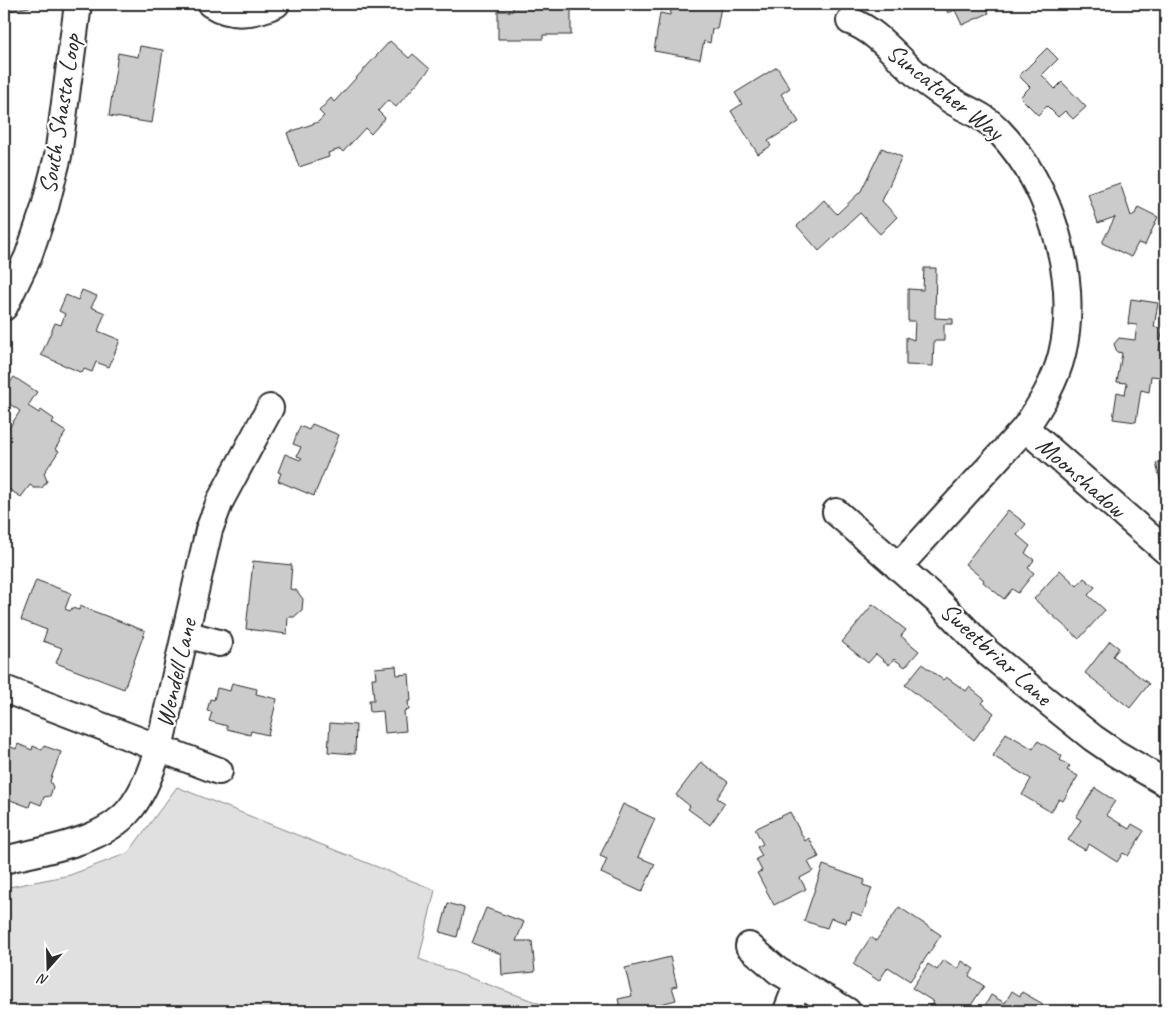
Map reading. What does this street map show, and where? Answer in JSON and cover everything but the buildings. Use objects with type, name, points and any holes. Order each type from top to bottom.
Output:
[{"type":"street","name":"South Shasta Loop","points":[[4,307],[28,256],[45,207],[58,156],[78,4]]},
{"type":"street","points":[[210,4],[230,12],[244,14],[260,11],[276,4]]},
{"type":"street","name":"Suncatcher Way","points":[[850,21],[870,32],[944,96],[988,120],[1010,144],[1033,176],[1049,214],[1065,270],[1067,307],[1065,337],[1054,378],[1044,399],[1024,428]]},
{"type":"street","name":"Wendell Lane","points":[[4,860],[80,841],[106,829],[119,820],[135,803],[148,778],[159,748],[205,545],[214,516],[270,408]]},
{"type":"street","name":"Moonshadow","points":[[898,567],[1024,428],[1166,551]]},
{"type":"street","name":"Sweetbriar Lane","points":[[836,512],[942,604],[987,652],[1034,691],[1093,738],[1166,783]]},
{"type":"street","points":[[185,634],[219,643]]},
{"type":"street","points":[[4,689],[219,771]]},
{"type":"street","points":[[749,946],[772,967],[847,1011]]},
{"type":"street","points":[[787,1011],[798,983]]},
{"type":"shaded area","points":[[177,787],[435,890],[419,959],[560,1011],[4,1011],[4,888],[70,875],[128,853]]}]
